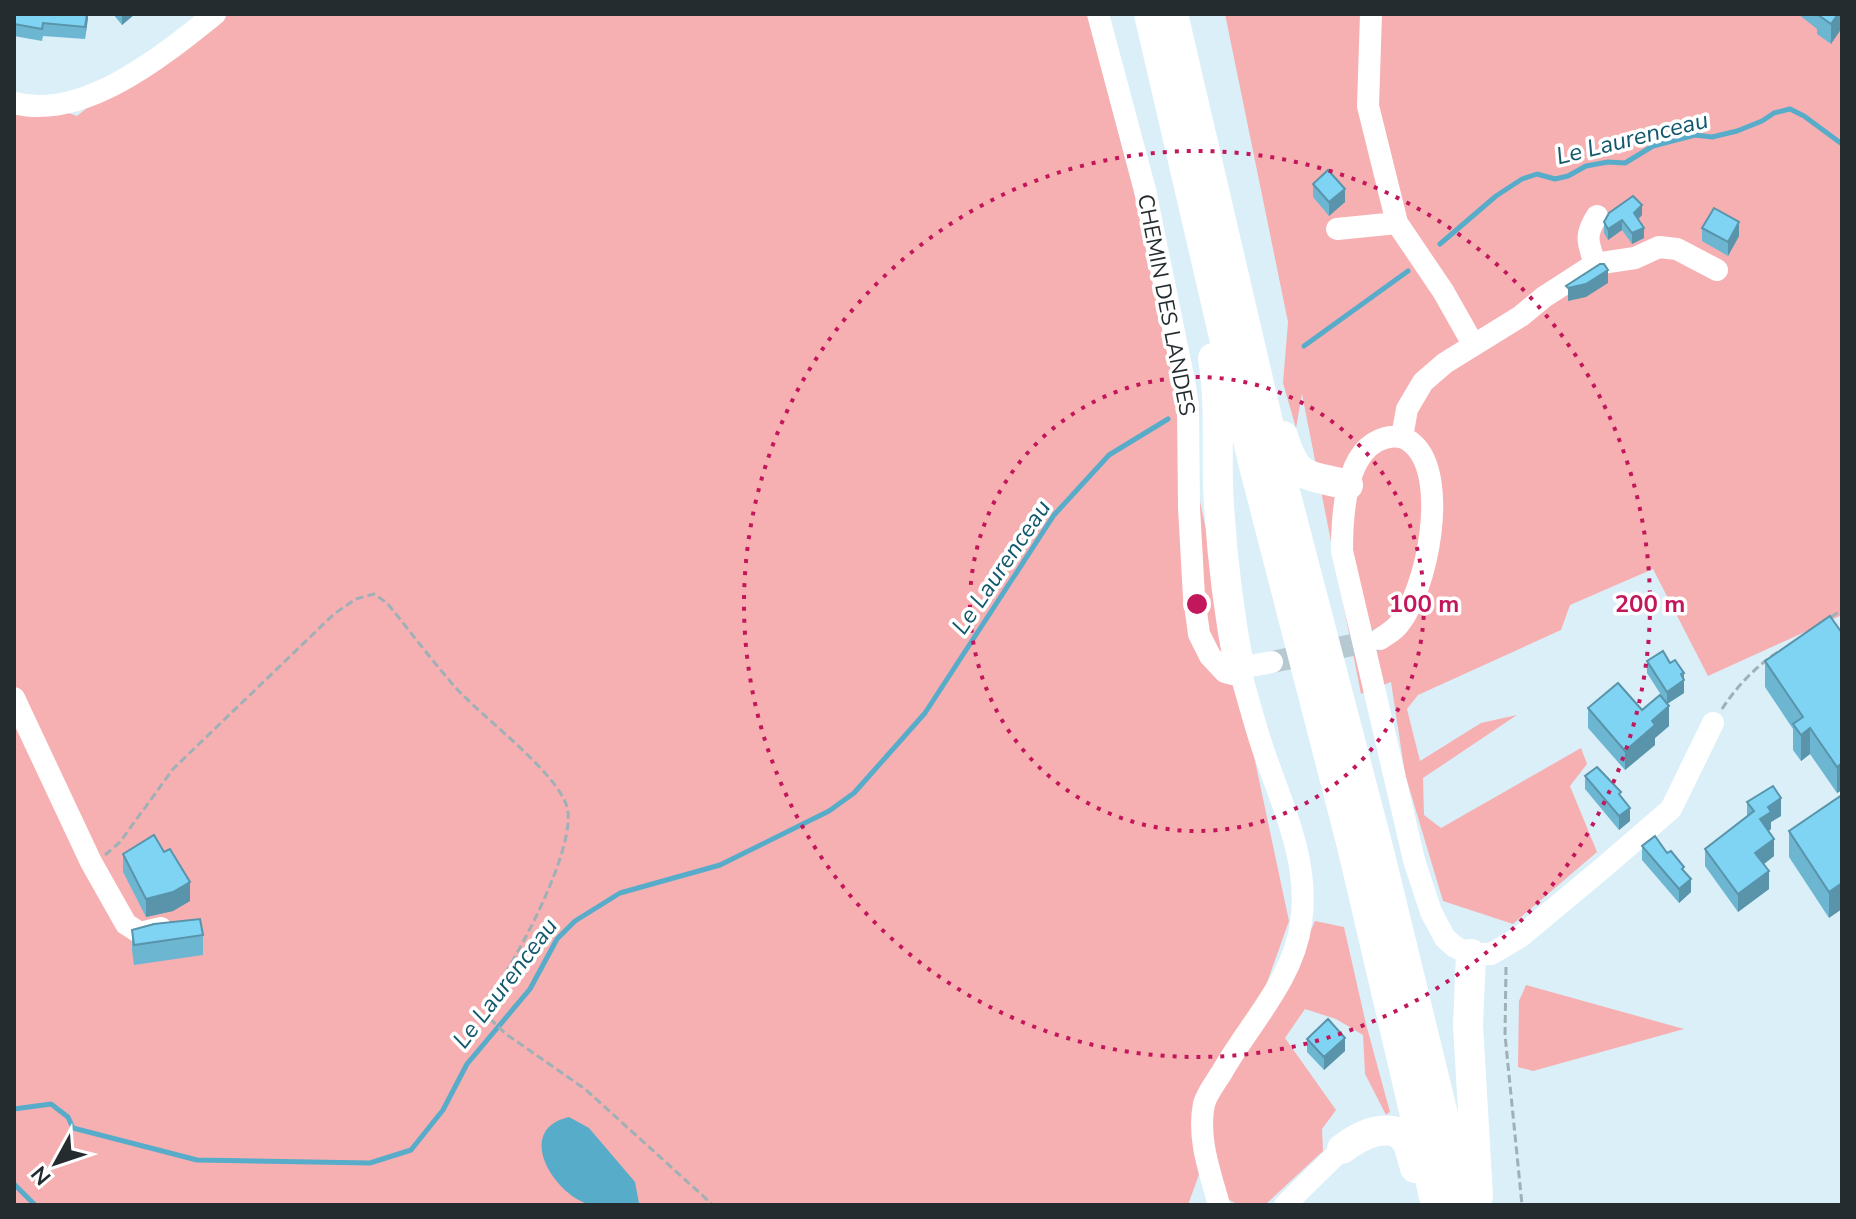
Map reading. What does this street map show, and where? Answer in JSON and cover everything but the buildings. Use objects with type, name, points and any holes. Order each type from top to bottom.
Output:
[{"type":"highway","points":[[1149,14],[1253,462],[1352,846],[1436,1205]]},
{"type":"highway","points":[[1173,14],[1253,360],[1380,855],[1465,1205]]},
{"type":"highway","points":[[1213,291],[1206,314],[1217,398],[1221,531],[1229,610],[1240,671]]},
{"type":"highway","points":[[1253,360],[1270,384],[1290,459],[1295,467],[1303,473],[1348,485]]},
{"type":"highway","points":[[1471,954],[1468,1025],[1478,1196],[1475,1205]]},
{"type":"highway","points":[[1342,1149],[1372,1132],[1398,1132],[1404,1137],[1412,1155],[1423,1205]]},
{"type":"street","points":[[14,103],[33,108],[92,95],[125,80],[215,14]]},
{"type":"street","name":"CHEMIN DES LANDES","points":[[1098,14],[1145,190],[1185,386],[1194,597],[1199,634],[1210,656],[1225,672],[1233,674],[1240,671]]},
{"type":"street","points":[[1371,14],[1368,106],[1397,223],[1443,291],[1473,344]]},
{"type":"street","points":[[1595,264],[1587,241],[1588,229],[1597,216]]},
{"type":"street","points":[[1337,229],[1397,223]]},
{"type":"street","points":[[1402,437],[1407,409],[1423,382],[1445,363],[1521,316],[1595,264],[1635,258],[1659,247],[1677,249],[1717,270]]},
{"type":"street","points":[[1380,639],[1391,632],[1407,611],[1424,567],[1430,535],[1431,502],[1427,468],[1413,444],[1402,437],[1380,439],[1353,470],[1342,523],[1342,551],[1414,860],[1437,926],[1455,947],[1471,954],[1491,954],[1520,937],[1671,809],[1713,723]]},
{"type":"street","points":[[1219,1205],[1205,1156],[1202,1127],[1205,1101],[1277,987],[1292,956],[1301,923],[1303,878],[1293,835],[1240,671],[1245,667],[1272,662]]},
{"type":"street","points":[[14,698],[91,862],[126,924],[140,933],[180,923]]},
{"type":"street","points":[[1285,1205],[1342,1149]]},
{"type":"path","points":[[91,862],[109,853],[120,842],[173,769],[334,614],[356,599],[374,594],[387,603],[457,688],[549,776],[568,808],[558,865],[517,958],[486,1001],[491,1020],[506,1034],[585,1089],[713,1205]]},
{"type":"path","points":[[1829,618],[1842,610]]},
{"type":"path","points":[[1713,723],[1734,691],[1767,659],[1792,642]]},
{"type":"path","points":[[1501,948],[1507,979],[1505,1035],[1522,1205]]},
{"type":"shaded area","points":[[204,14],[1087,14],[1136,200],[1289,921],[1239,1061],[1276,1009],[1315,921],[1344,927],[1390,1112],[1386,1115],[1365,1074],[1363,1035],[1336,1019],[1305,1009],[1285,1038],[1336,1110],[1322,1129],[1323,1151],[1265,1205],[1239,1205],[1224,1197],[1211,1141],[1188,1205],[14,1205],[14,93],[77,116]]},
{"type":"shaded area","points":[[1225,14],[1842,14],[1842,615],[1708,676],[1653,569],[1570,605],[1561,630],[1418,695],[1407,709],[1420,761],[1481,723],[1517,715],[1423,778],[1424,815],[1441,828],[1581,748],[1587,764],[1570,786],[1597,852],[1513,924],[1443,901],[1405,774],[1391,682],[1361,694],[1302,394],[1296,428],[1283,383],[1288,322]]},
{"type":"shaded area","points":[[1526,985],[1684,1029],[1533,1071],[1518,1067],[1519,1001]]},
{"type":"water","points":[[569,1117],[589,1128],[635,1182],[639,1203],[592,1205],[578,1200],[554,1178],[542,1149],[543,1135],[552,1124]]},
{"type":"waterway","name":"Le Laurenceau","points":[[1440,244],[1496,196],[1522,179],[1537,174],[1555,179],[1586,166],[1625,163],[1653,146],[1695,135],[1712,137],[1737,131],[1774,113],[1790,109],[1842,144]]},
{"type":"waterway","name":"Le Laurenceau","points":[[1304,346],[1408,271]]},
{"type":"waterway","name":"Le Laurenceau","points":[[14,1109],[51,1104],[68,1117],[73,1128],[197,1160],[370,1163],[411,1150],[443,1110],[467,1064],[530,989],[557,939],[575,921],[620,893],[720,865],[829,811],[854,793],[925,713],[1054,515],[1109,455],[1168,419]]},
{"type":"waterway","points":[[14,1184],[35,1205]]},
{"type":"tunnel","points":[[1272,662],[1380,639]]}]
